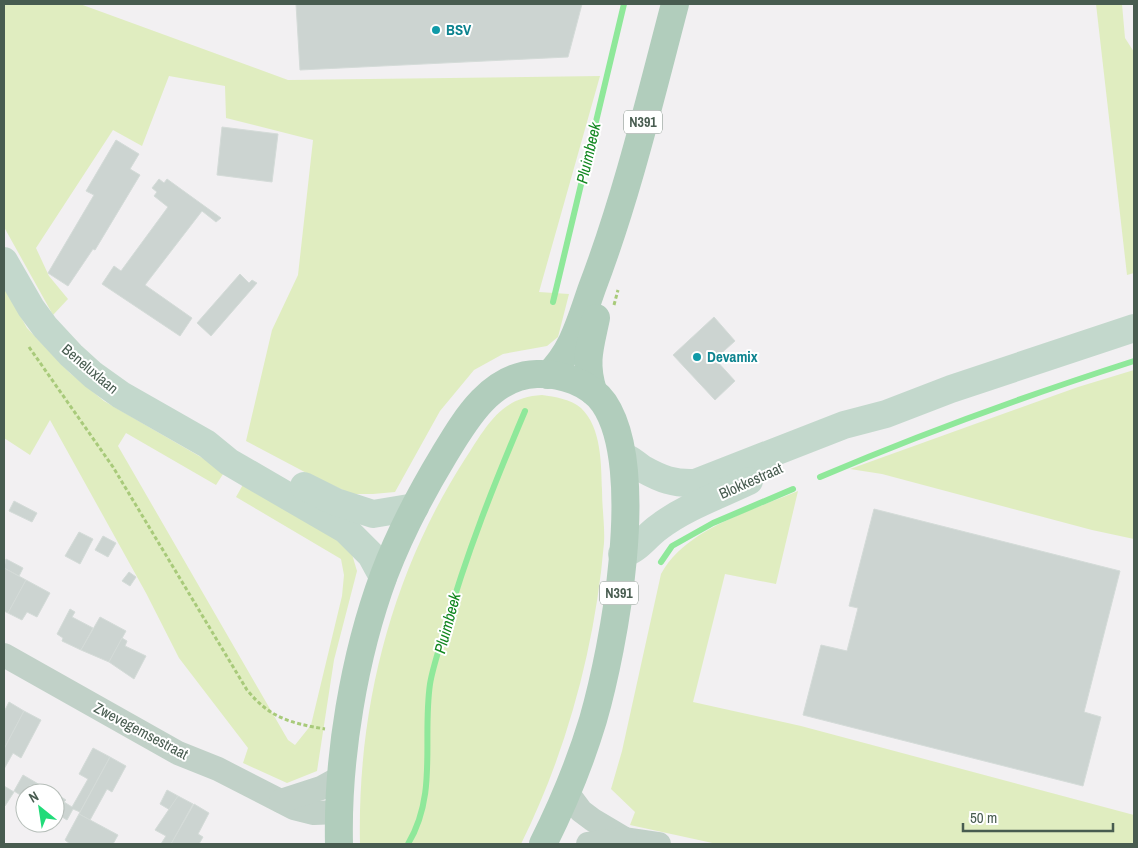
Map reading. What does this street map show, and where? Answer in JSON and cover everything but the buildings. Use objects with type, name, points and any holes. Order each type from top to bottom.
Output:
[{"type":"main road","name":"N391","points":[[544,844],[580,760],[604,676],[620,585],[624,516],[623,457],[613,421],[604,404],[593,391],[587,373],[588,352],[610,240],[675,4]]},
{"type":"main road","name":"N391","points":[[548,375],[560,364],[571,346],[610,240]]},
{"type":"main road","name":"N391","points":[[339,844],[338,812],[350,708],[384,577],[415,507],[458,433],[488,395],[498,387],[523,376],[548,375],[567,378],[593,391]]},
{"type":"street","name":"Beneluxlaan","points":[[4,261],[31,308],[71,355],[121,395],[207,444],[229,462],[346,530],[371,555],[384,577]]},
{"type":"street","name":"Blokkestraat","points":[[623,457],[630,459],[661,480],[679,484],[695,483],[844,425],[886,414],[951,389],[1134,328]]},
{"type":"street","name":"Blokkestraat","points":[[622,554],[631,552],[659,526],[674,517],[852,434],[886,414]]},
{"type":"street","name":"Beneluxlaan","points":[[207,444],[234,451],[336,502],[357,510],[373,514],[415,507]]},
{"type":"street","name":"Zwevegemsestraat","points":[[4,655],[178,753],[294,808],[314,813],[338,812]]},
{"type":"street","points":[[281,801],[321,788],[341,777]]},
{"type":"street","points":[[565,795],[572,799],[581,811],[593,820],[625,838]]},
{"type":"street","points":[[588,844],[625,838],[659,844]]},
{"type":"path","points":[[25,341],[112,467],[246,690],[257,702],[282,719],[327,729]]},
{"type":"green space","points":[[4,4],[80,4],[288,80],[600,76],[539,292],[569,294],[558,337],[547,346],[503,354],[474,370],[440,411],[395,492],[352,494],[316,478],[246,441],[272,330],[298,275],[313,140],[226,118],[225,86],[169,76],[142,146],[113,130],[36,248],[49,276],[68,299],[53,315],[4,227]]},
{"type":"green space","points":[[1096,4],[1122,4],[1125,38],[1134,52],[1134,273],[1127,275]]},
{"type":"green space","points":[[4,287],[27,328],[70,373],[104,401],[225,471],[216,485],[126,433],[118,446],[288,740],[295,745],[311,725],[342,596],[344,575],[341,559],[236,497],[245,481],[348,541],[357,571],[334,660],[317,771],[287,783],[243,763],[248,748],[179,658],[146,593],[50,420],[30,455],[4,438]]},
{"type":"green space","points":[[1134,370],[1134,539],[1092,530],[882,474],[850,469],[1078,387]]},
{"type":"green space","points":[[542,395],[573,402],[588,416],[593,426],[599,447],[604,530],[600,582],[586,659],[565,735],[552,772],[521,844],[360,844],[361,793],[372,693],[398,596],[417,549],[439,503],[488,425],[515,401]]},
{"type":"green space","points":[[798,491],[776,584],[725,574],[693,702],[801,726],[1134,815],[1134,844],[717,844],[630,825],[635,812],[611,789],[622,751],[661,574],[672,558],[703,533],[741,514]]},
{"type":"waterway","name":"Pluimbeek","points":[[553,302],[624,4]]},
{"type":"waterway","points":[[820,477],[976,415],[1134,361]]},
{"type":"waterway","name":"Pluimbeek","points":[[408,844],[423,806],[426,786],[428,705],[435,663],[453,601],[472,546],[525,411]]},
{"type":"waterway","points":[[661,562],[672,546],[713,523],[793,489]]},
{"type":"place","name":"BSV","points":[[436,30]]},
{"type":"place","name":"Devamix","points":[[697,357]]}]
